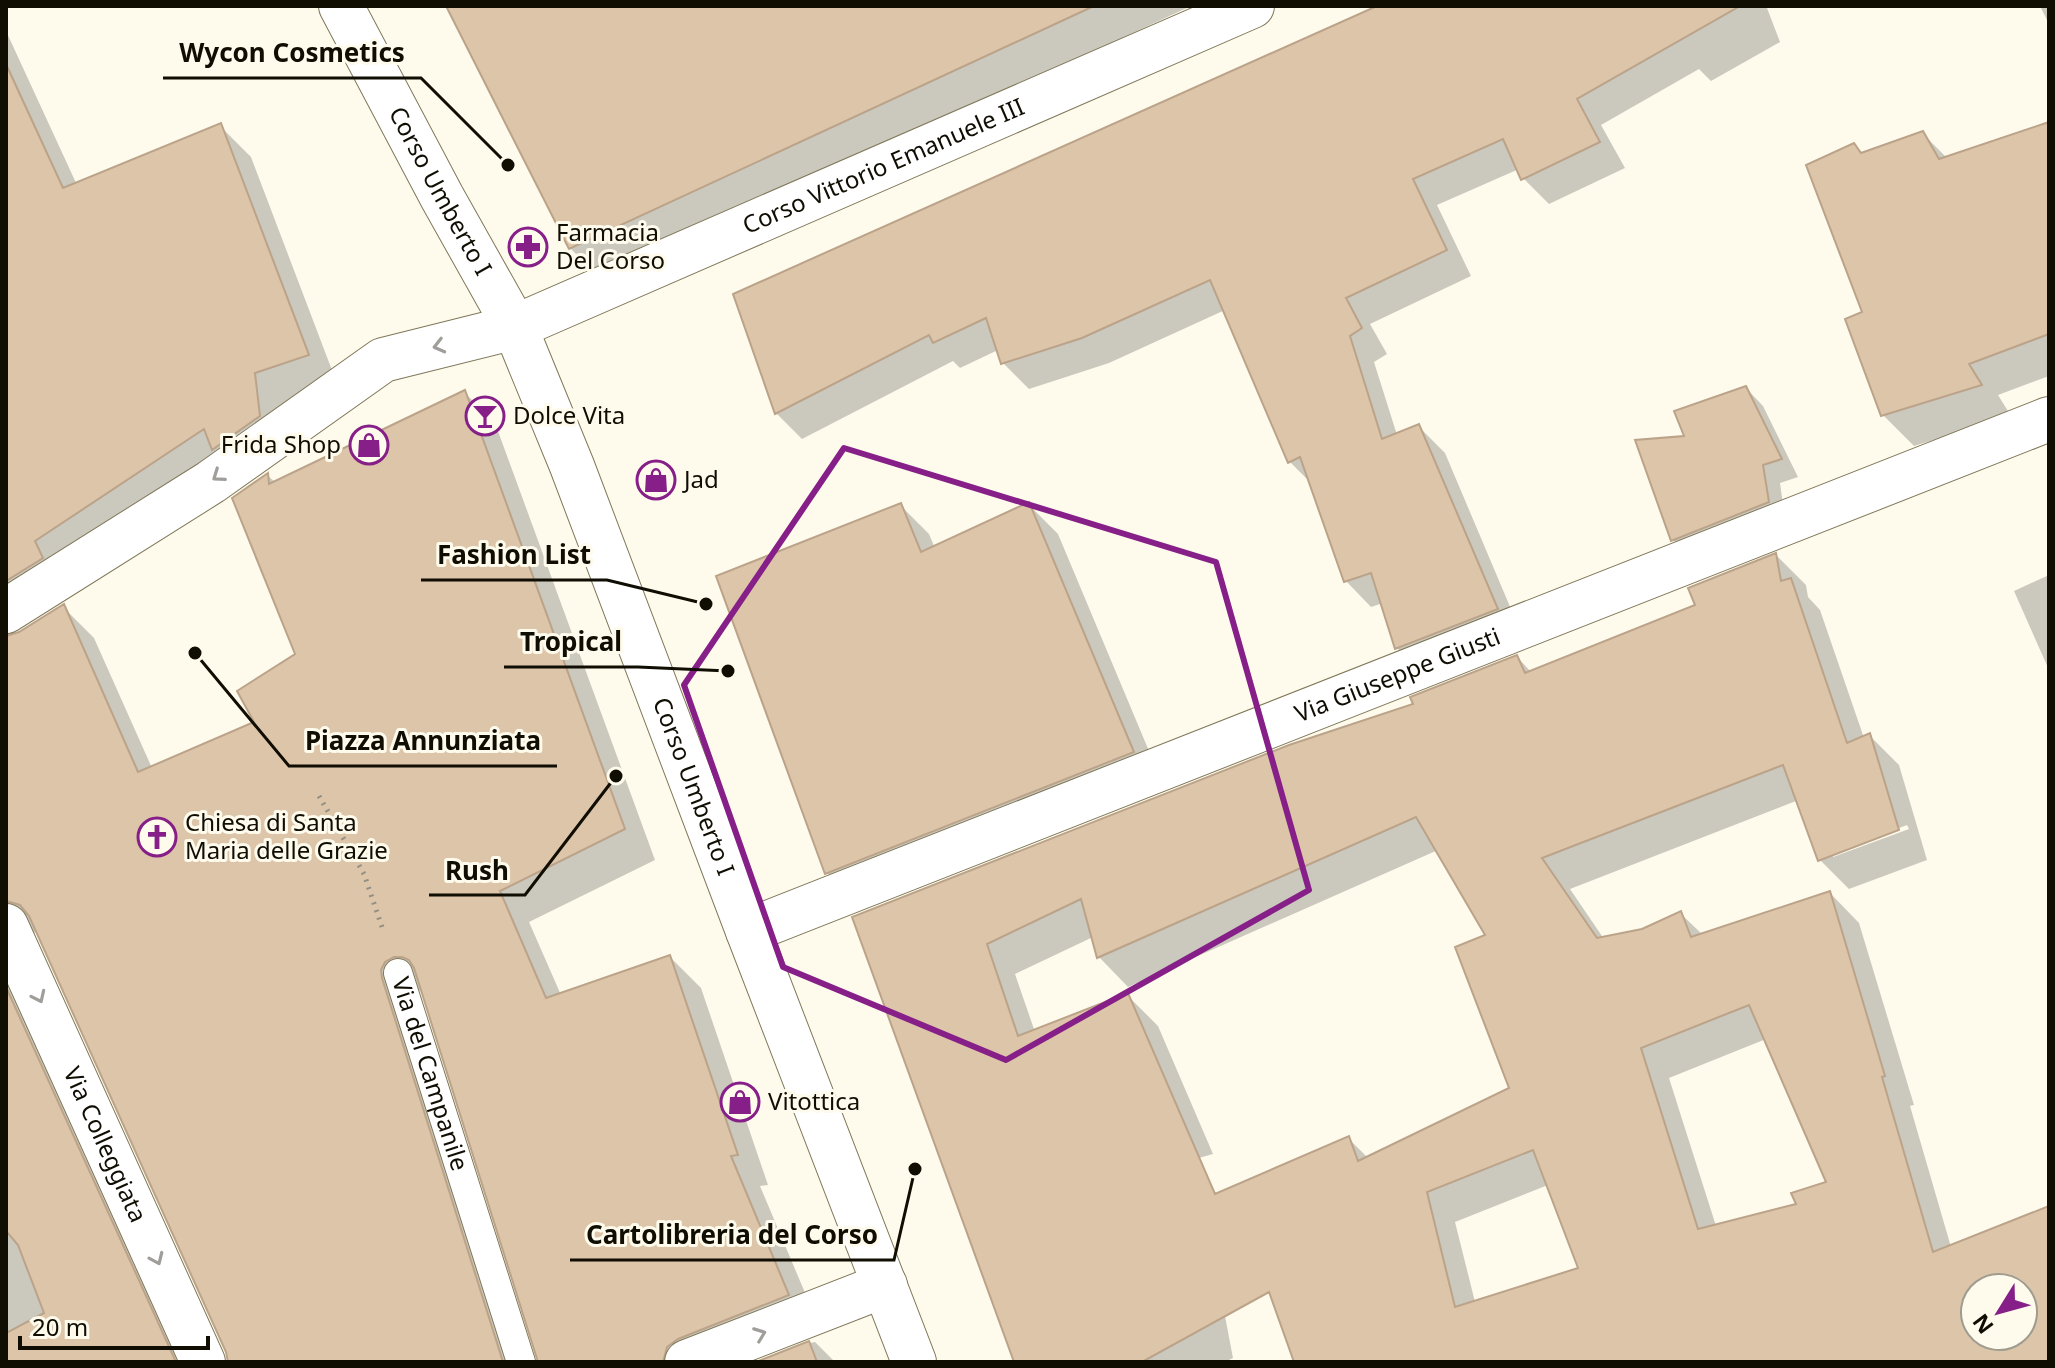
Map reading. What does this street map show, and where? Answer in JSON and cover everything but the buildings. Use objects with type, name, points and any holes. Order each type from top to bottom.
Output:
[{"type":"street","name":"Corso Umberto I","points":[[341,6],[515,327],[572,466],[914,1362]]},
{"type":"street","name":"Corso Vittorio Emanuele III","points":[[6,611],[211,482],[383,360],[515,327],[1252,6]]},
{"type":"street","name":"Via Giuseppe Giusti","points":[[748,931],[2049,419]]},
{"type":"street","name":"Via Colleggiata","points":[[6,926],[203,1362]]},
{"type":"street","points":[[687,1362],[885,1285]]},
{"type":"lane","name":"Via del Campanile","points":[[398,973],[521,1362]]},
{"type":"path","name":"Via del Campanile","points":[[319,796],[364,874],[398,973]]},
{"type":"highlighted area","points":[[844,448],[1216,562],[1309,890],[1006,1060],[783,967],[684,685]]},
{"type":"place","name":"Wycon Cosmetics","points":[[508,165]]},
{"type":"place","name":"Farmacia Del Corso","points":[[528,247]]},
{"type":"place","name":"Dolce Vita","points":[[485,416]]},
{"type":"place","name":"Frida Shop","points":[[369,445]]},
{"type":"place","name":"Jad","points":[[656,480]]},
{"type":"place","name":"Fashion List","points":[[706,604]]},
{"type":"place","name":"Piazza Annunziata","points":[[195,653]]},
{"type":"place","name":"Tropical","points":[[728,671]]},
{"type":"place","name":"Rush","points":[[616,776]]},
{"type":"place","name":"Chiesa di Santa Maria delle Grazie","points":[[157,837]]},
{"type":"place","name":"Vitottica","points":[[740,1102]]},
{"type":"place","name":"Cartolibreria del Corso","points":[[915,1169]]}]
